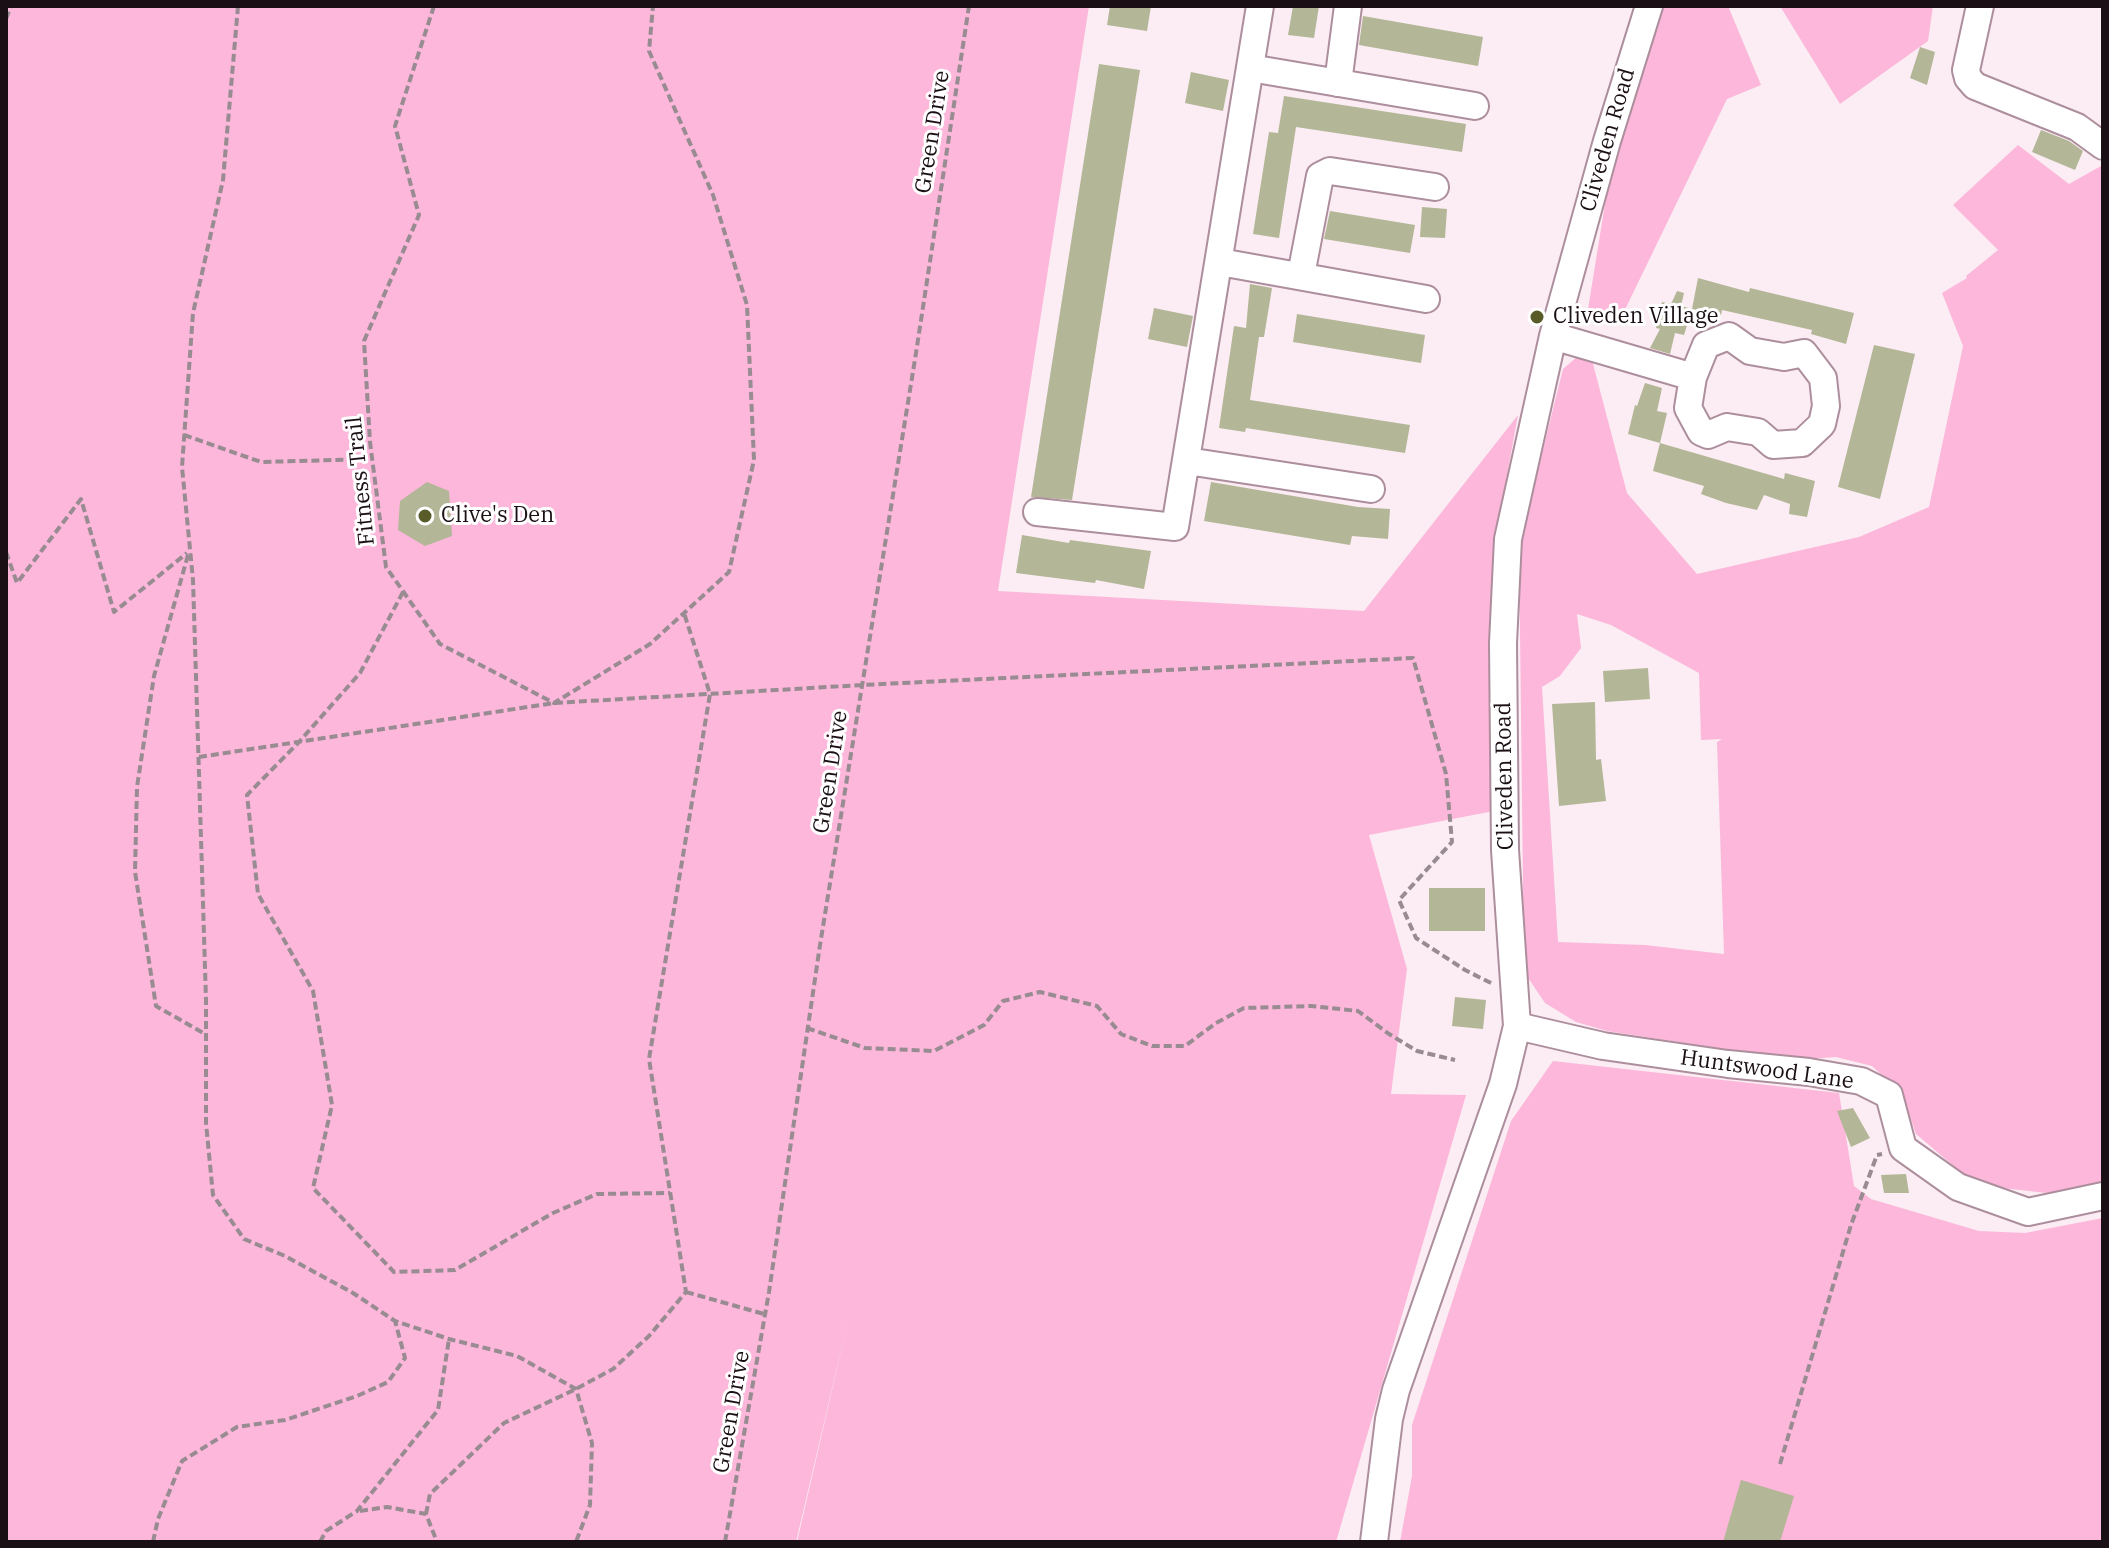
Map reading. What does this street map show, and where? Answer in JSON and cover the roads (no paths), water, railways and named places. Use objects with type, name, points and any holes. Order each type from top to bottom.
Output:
[{"type":"street","points":[[1037,512],[1175,527],[1260,6]]},
{"type":"street","points":[[1338,83],[1348,6]]},
{"type":"street","name":"Cliveden Road","points":[[1374,1542],[1389,1419],[1396,1390],[1503,1084],[1517,1026],[1505,850],[1503,643],[1508,539],[1553,336],[1607,141],[1649,6]]},
{"type":"street","points":[[1980,6],[1966,70],[1975,86],[2077,127],[2103,146]]},
{"type":"street","points":[[1251,65],[1475,106]]},
{"type":"street","points":[[1301,275],[1320,176],[1330,171],[1435,187]]},
{"type":"street","points":[[1220,262],[1426,299]]},
{"type":"street","points":[[1553,336],[1693,377]]},
{"type":"street","points":[[1729,336],[1750,351],[1784,357],[1804,353],[1823,378],[1826,406],[1822,424],[1802,443],[1773,445],[1758,432],[1727,427],[1708,435],[1701,432],[1688,408],[1693,377],[1706,345],[1729,336]]},
{"type":"street","points":[[1187,461],[1371,489]]},
{"type":"street","name":"Huntswood Lane","points":[[1517,1026],[1603,1046],[1861,1081],[1889,1095],[1903,1148],[1958,1187],[2028,1212],[2103,1196]]},
{"type":"place","name":"Cliveden Village","points":[[1537,317]]},
{"type":"place","name":"Clive's Den","points":[[425,516]]}]
